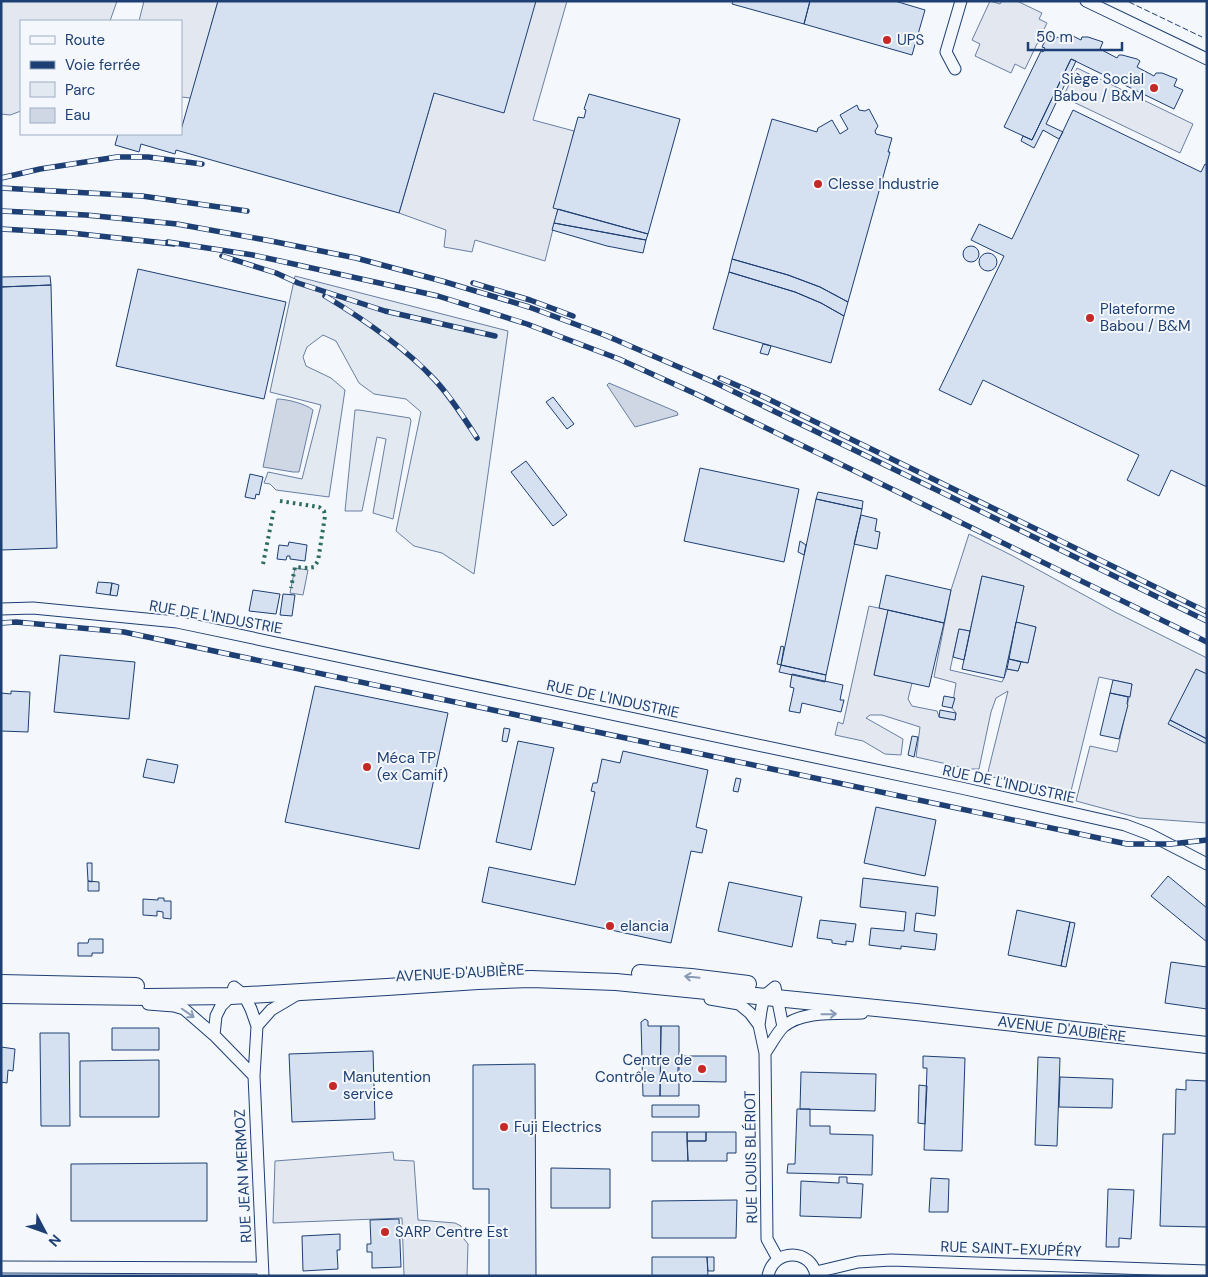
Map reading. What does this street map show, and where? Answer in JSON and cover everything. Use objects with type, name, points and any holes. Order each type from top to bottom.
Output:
[{"type":"main road","name":"AVENUE D'AUBIÈRE","points":[[1,983],[236,993],[298,984],[524,969],[626,972],[691,977],[772,994]]},
{"type":"main road","name":"AVENUE D'AUBIÈRE","points":[[1,995],[300,993],[531,979],[616,982],[772,994],[1207,1046]]},
{"type":"street","points":[[955,69],[946,52],[961,1]]},
{"type":"street","points":[[1086,1],[1207,59]]},
{"type":"street","name":"RUE DE L'INDUSTRIE","points":[[1,609],[33,608],[177,622],[529,696],[1126,825],[1156,837],[1207,864]]},
{"type":"street","name":"AVENUE D'AUBIÈRE","points":[[616,982],[739,1004],[750,1013],[759,1025]]},
{"type":"street","points":[[214,1035],[216,1016],[222,1006],[236,993]]},
{"type":"street","name":"RUE JEAN MERMOZ","points":[[236,993],[251,1009],[257,1026],[254,1076],[262,1272]]},
{"type":"street","points":[[257,1026],[270,1010],[300,993]]},
{"type":"street","points":[[765,1053],[759,1025],[761,1011],[772,994]]},
{"type":"street","points":[[765,1053],[783,1027],[772,994]]},
{"type":"street","points":[[73,996],[91,1002],[149,1004],[174,1006],[184,1009],[214,1035],[254,1076]]},
{"type":"street","name":"AVENUE D'AUBIÈRE","points":[[783,1027],[797,1019],[815,1014],[916,1012]]},
{"type":"street","name":"RUE LOUIS BLÉRIOT","points":[[765,1053],[767,1238],[778,1259]]},
{"type":"street","points":[[768,1276],[772,1265],[778,1259],[792,1254],[807,1260],[812,1265],[816,1274]]},
{"type":"street","name":"RUE SAINT-EXUPÉRY","points":[[816,1274],[858,1262],[892,1260],[1207,1271]]},
{"type":"street","points":[[1,1267],[129,1271],[262,1272]]},
{"type":"green space","points":[[295,276],[508,331],[474,574],[442,553],[414,546],[396,531],[421,412],[406,399],[374,394],[359,383],[336,341],[323,335],[307,347],[303,357],[306,366],[331,378],[345,390],[329,497],[276,490],[270,484],[264,483],[268,472],[302,479],[321,405],[270,392]]},
{"type":"green space","points":[[355,410],[410,418],[393,519],[373,513],[386,439],[377,437],[362,511],[345,511]]},
{"type":"shaded area","points":[[1,1],[117,1],[110,20],[20,20],[20,111],[10,115],[1,114]]},
{"type":"shaded area","points":[[144,1],[218,1],[191,98],[182,97],[182,20],[139,20]]},
{"type":"shaded area","points":[[536,1],[567,1],[533,120],[574,131],[545,261],[475,240],[472,252],[444,247],[446,230],[399,213],[434,93]]},
{"type":"shaded area","points":[[990,1],[1000,4],[1002,1],[1017,1],[1042,13],[1039,19],[1047,23],[1025,69],[1015,64],[1011,73],[975,56],[980,44],[972,40]]},
{"type":"shaded area","points":[[1077,68],[1193,124],[1180,153],[1063,97]]},
{"type":"shaded area","points":[[969,534],[1115,612],[1207,658],[1207,823],[1139,818],[1076,801],[1090,746],[1117,752],[1132,684],[1099,677],[1071,791],[987,776],[1008,691],[996,698],[991,712],[979,769],[969,769],[916,757],[920,727],[882,715],[870,715],[866,718],[903,739],[901,755],[885,754],[863,741],[835,735],[838,722],[843,724],[869,606],[888,610],[874,675],[912,683],[908,699],[912,706],[937,711],[939,717],[955,720],[956,713],[952,708],[956,683],[934,677],[951,590]],"holes":[[[982,576],[1024,586],[1016,622],[1036,627],[1028,663],[1021,662],[1018,671],[1007,669],[1002,682],[950,670],[959,629],[970,631]]]},
{"type":"shaded area","points":[[295,568],[308,570],[303,595],[290,593]]},
{"type":"shaded area","points":[[393,1152],[394,1160],[414,1161],[418,1220],[455,1223],[461,1226],[460,1234],[468,1244],[467,1276],[404,1276],[402,1218],[273,1223],[275,1161]]},
{"type":"water","points":[[609,383],[677,412],[678,415],[635,427],[607,385]]},
{"type":"water","points":[[277,399],[296,402],[313,410],[299,472],[263,467]]},
{"type":"building","points":[[218,1],[536,1],[504,113],[434,93],[399,213],[176,150],[175,154],[141,144],[139,152],[115,145],[118,135],[182,135],[182,127]]},
{"type":"building","points":[[733,1],[810,1],[804,24],[732,4]]},
{"type":"building","name":"UPS","points":[[810,1],[895,1],[925,10],[912,55],[804,24]]},
{"type":"building","name":"Siège Social Babou / B&M","points":[[1069,34],[1081,40],[1082,37],[1088,37],[1103,42],[1100,49],[1117,58],[1119,55],[1122,55],[1137,59],[1140,61],[1137,67],[1154,76],[1156,73],[1162,73],[1177,79],[1174,86],[1183,90],[1174,109],[1071,59],[1032,140],[1004,127],[1041,51],[1043,52],[1045,48],[1042,47],[1048,35],[1064,40],[1063,42],[1065,43]]},
{"type":"building","points":[[1071,59],[1076,61],[1046,124],[1063,132],[1059,139],[1043,130],[1034,148],[1021,141],[1023,136],[1032,140]]},
{"type":"building","points":[[589,94],[680,119],[648,234],[553,208],[578,117],[584,118],[586,110],[584,109]]},
{"type":"building","name":"Clesse Industrie","points":[[857,105],[859,110],[865,111],[869,109],[878,126],[875,131],[876,134],[892,138],[888,152],[890,152],[848,302],[820,287],[788,275],[732,259],[772,119],[817,132],[818,128],[832,120],[840,134],[848,129],[840,115]]},
{"type":"building","name":"Plateforme Babou / B&M","points":[[1073,110],[1201,172],[1205,164],[1207,165],[1207,487],[1171,470],[1159,496],[1127,480],[1139,455],[983,380],[971,405],[939,390],[1004,256],[971,240],[979,224],[1012,239]]},
{"type":"building","points":[[558,209],[648,234],[646,240],[554,223]]},
{"type":"building","points":[[554,223],[646,240],[643,253],[607,246],[552,230]]},
{"type":"building","points":[[968,246],[974,246],[979,251],[977,260],[968,262],[963,257],[963,251]]},
{"type":"building","points":[[988,253],[994,256],[997,262],[994,268],[988,271],[982,268],[979,262],[982,256]]},
{"type":"building","points":[[732,259],[788,275],[820,287],[848,302],[844,316],[821,303],[795,292],[729,272]]},
{"type":"building","points":[[138,269],[286,302],[264,399],[116,366]]},
{"type":"building","points":[[729,272],[795,292],[821,303],[844,316],[831,363],[713,329]]},
{"type":"building","points":[[50,276],[51,285],[1,287],[1,277]]},
{"type":"building","points":[[51,285],[57,548],[1,550],[1,287]]},
{"type":"building","points":[[763,344],[771,346],[768,355],[760,353]]},
{"type":"building","points":[[553,397],[574,424],[567,429],[546,402]]},
{"type":"building","points":[[526,461],[567,515],[553,526],[511,472]]},
{"type":"building","points":[[700,468],[799,489],[784,562],[684,541]]},
{"type":"building","points":[[250,474],[263,477],[259,495],[256,494],[255,499],[245,497]]},
{"type":"building","points":[[818,492],[863,501],[862,509],[816,499]]},
{"type":"building","points":[[816,499],[862,509],[826,675],[781,665]]},
{"type":"building","points":[[861,515],[877,519],[875,531],[880,532],[877,549],[854,544]]},
{"type":"building","points":[[800,541],[806,545],[804,555],[798,552]]},
{"type":"building","points":[[289,542],[307,545],[305,561],[290,559],[290,556],[287,556],[286,560],[277,559],[279,545],[288,546]]},
{"type":"building","points":[[886,575],[951,590],[944,623],[879,608]]},
{"type":"building","points":[[982,576],[1024,586],[1004,678],[962,669]]},
{"type":"building","points":[[98,582],[112,583],[110,595],[96,593]]},
{"type":"building","points":[[112,583],[119,585],[117,596],[110,595]]},
{"type":"building","points":[[253,590],[280,594],[276,614],[249,611]]},
{"type":"building","points":[[283,594],[295,595],[292,616],[280,615]]},
{"type":"building","points":[[888,610],[944,623],[929,687],[874,675]]},
{"type":"building","points":[[1016,622],[1036,627],[1028,663],[1009,659]]},
{"type":"building","points":[[959,629],[970,631],[964,660],[953,657]]},
{"type":"building","points":[[781,646],[784,647],[781,665],[777,664]]},
{"type":"building","points":[[60,655],[135,662],[129,719],[54,712]]},
{"type":"building","points":[[1009,659],[1021,662],[1018,671],[1007,669]]},
{"type":"building","points":[[781,665],[826,675],[825,682],[779,672]]},
{"type":"building","points":[[1196,669],[1207,674],[1207,739],[1170,720]]},
{"type":"building","points":[[792,674],[843,685],[840,700],[844,700],[841,712],[802,703],[800,713],[789,711],[794,688],[790,687]]},
{"type":"building","points":[[1113,680],[1132,684],[1130,697],[1110,693]]},
{"type":"building","name":"Méca TP (ex Camif)","points":[[315,686],[448,713],[419,849],[285,822]]},
{"type":"building","points":[[11,691],[30,692],[28,732],[1,731],[1,693],[11,694]]},
{"type":"building","points":[[1110,693],[1128,697],[1128,705],[1119,739],[1100,735]]},
{"type":"building","points":[[944,696],[955,698],[952,708],[942,706]]},
{"type":"building","points":[[940,710],[956,713],[955,720],[939,717]]},
{"type":"building","points":[[1170,720],[1207,739],[1207,744],[1168,724]]},
{"type":"building","points":[[504,728],[510,729],[507,742],[502,741]]},
{"type":"building","points":[[912,736],[918,737],[914,757],[908,755]]},
{"type":"building","points":[[518,741],[554,748],[531,850],[496,842]]},
{"type":"building","points":[[623,751],[708,770],[696,827],[707,830],[702,853],[691,851],[671,943],[482,902],[489,867],[575,885],[595,792],[591,791],[593,783],[597,783],[602,759],[620,763]]},
{"type":"building","points":[[147,759],[178,765],[174,783],[143,777]]},
{"type":"building","points":[[736,778],[741,779],[738,792],[733,791]]},
{"type":"building","points":[[876,807],[936,820],[925,876],[864,863]]},
{"type":"building","points":[[87,863],[92,863],[92,882],[88,881]]},
{"type":"building","points":[[1168,876],[1207,908],[1207,942],[1151,896]]},
{"type":"building","points":[[863,878],[938,887],[935,916],[916,913],[914,931],[937,934],[935,950],[901,946],[901,949],[869,945],[871,928],[904,931],[906,912],[860,907]]},
{"type":"building","points":[[88,881],[99,882],[99,891],[88,891]]},
{"type":"building","points":[[729,882],[802,897],[792,947],[718,931]]},
{"type":"building","points":[[158,898],[164,898],[164,901],[171,901],[171,919],[163,918],[163,912],[157,911],[157,916],[143,915],[143,899],[158,900]]},
{"type":"building","points":[[1017,910],[1070,922],[1061,966],[1008,955]]},
{"type":"building","points":[[820,920],[856,924],[853,942],[846,941],[846,945],[832,943],[832,940],[817,938]]},
{"type":"building","points":[[1070,922],[1075,923],[1066,967],[1061,966]]},
{"type":"building","points":[[89,939],[103,939],[103,953],[92,953],[92,956],[78,956],[78,943],[88,943]]},
{"type":"building","points":[[1171,962],[1207,967],[1207,1009],[1165,1003]]},
{"type":"building","points":[[645,1019],[648,1021],[648,1026],[661,1026],[660,1096],[643,1096],[641,1022]]},
{"type":"building","points":[[661,1026],[679,1026],[679,1096],[660,1096]]},
{"type":"building","points":[[112,1028],[159,1028],[159,1050],[112,1050]]},
{"type":"building","points":[[40,1033],[69,1033],[70,1126],[41,1126]]},
{"type":"building","points":[[1,1047],[15,1049],[13,1071],[8,1070],[7,1083],[1,1082]]},
{"type":"building","name":"Manutention service","points":[[373,1051],[375,1119],[292,1122],[289,1054]]},
{"type":"building","name":"Centre de Contrôle Auto","points":[[678,1056],[726,1056],[726,1082],[678,1081]]},
{"type":"building","points":[[923,1056],[965,1058],[962,1151],[924,1150],[927,1068],[923,1068]]},
{"type":"building","points":[[1038,1057],[1060,1058],[1057,1146],[1035,1145]]},
{"type":"building","points":[[159,1060],[159,1117],[80,1117],[80,1061]]},
{"type":"building","name":"Fuji Electrics","points":[[535,1064],[536,1276],[489,1276],[489,1189],[473,1189],[473,1065]]},
{"type":"building","points":[[801,1072],[876,1074],[875,1111],[800,1109]]},
{"type":"building","points":[[1060,1077],[1113,1079],[1112,1108],[1059,1107]]},
{"type":"building","points":[[1186,1080],[1207,1081],[1207,1227],[1160,1226],[1163,1134],[1175,1134],[1176,1089],[1186,1090]]},
{"type":"building","points":[[919,1085],[927,1086],[925,1124],[918,1123]]},
{"type":"building","points":[[652,1105],[699,1105],[699,1117],[652,1117]]},
{"type":"building","points":[[797,1109],[810,1109],[810,1126],[830,1126],[830,1134],[873,1135],[872,1175],[787,1173],[788,1164],[795,1164]]},
{"type":"building","points":[[652,1132],[687,1132],[688,1161],[652,1161]]},
{"type":"building","points":[[687,1132],[706,1132],[706,1141],[687,1141]]},
{"type":"building","points":[[706,1132],[736,1132],[736,1153],[727,1153],[727,1161],[688,1161],[687,1141],[706,1141]]},
{"type":"building","points":[[207,1163],[207,1221],[71,1221],[71,1164]]},
{"type":"building","points":[[551,1168],[610,1169],[610,1208],[551,1208]]},
{"type":"building","points":[[839,1177],[847,1177],[847,1183],[863,1184],[861,1218],[800,1216],[801,1181],[839,1183]]},
{"type":"building","points":[[931,1178],[949,1179],[948,1212],[929,1212]]},
{"type":"building","points":[[1108,1189],[1134,1190],[1131,1239],[1119,1238],[1119,1247],[1106,1247]]},
{"type":"building","points":[[737,1200],[736,1238],[652,1238],[652,1201]]},
{"type":"building","name":"SARP Centre Est","points":[[399,1219],[401,1267],[372,1268],[372,1252],[367,1252],[367,1244],[371,1244],[370,1220]]},
{"type":"building","points":[[340,1234],[340,1250],[337,1250],[338,1269],[303,1271],[302,1236]]},
{"type":"building","points":[[652,1257],[707,1257],[708,1276],[652,1276]]},
{"type":"building","points":[[707,1257],[714,1257],[714,1271],[708,1271]]},
{"type":"railway","points":[[1,178],[40,169],[117,157],[148,157],[202,164]]},
{"type":"railway","points":[[1,188],[142,196],[247,211]]},
{"type":"railway","points":[[1,211],[86,215],[177,224],[266,240],[356,258],[529,307],[607,336],[718,384],[1207,621]]},
{"type":"railway","points":[[1,229],[71,233],[174,244]]},
{"type":"railway","points":[[168,242],[253,255],[438,296],[527,324],[619,359],[696,394],[1207,642]]},
{"type":"railway","points":[[222,256],[385,311],[495,336]]},
{"type":"railway","points":[[473,283],[530,300],[573,316]]},
{"type":"railway","points":[[325,296],[355,314],[410,355],[446,393],[477,438]]},
{"type":"railway","points":[[720,378],[764,397],[1207,612]]},
{"type":"railway","points":[[1,623],[16,622],[124,632],[1127,844],[1171,844],[1207,840]]},
{"type":"hedge","points":[[280,501],[319,507],[324,511],[325,516],[318,561],[314,567],[295,567],[291,588]]},
{"type":"hedge","points":[[263,564],[274,509]]},
{"type":"fence","points":[[1129,2],[1202,37]]},
{"type":"place","name":"UPS","points":[[887,40]]},
{"type":"place","name":"Siège Social Babou / B&M","points":[[1154,88]]},
{"type":"place","name":"Clesse Industrie","points":[[818,184]]},
{"type":"place","name":"Plateforme Babou / B&M","points":[[1090,318]]},
{"type":"place","name":"Méca TP (ex Camif)","points":[[367,767]]},
{"type":"place","name":"elancia","points":[[610,926]]},
{"type":"place","name":"Centre de Contrôle Auto","points":[[702,1069]]},
{"type":"place","name":"Manutention service","points":[[333,1086]]},
{"type":"place","name":"Fuji Electrics","points":[[504,1127]]},
{"type":"place","name":"SARP Centre Est","points":[[385,1232]]}]
